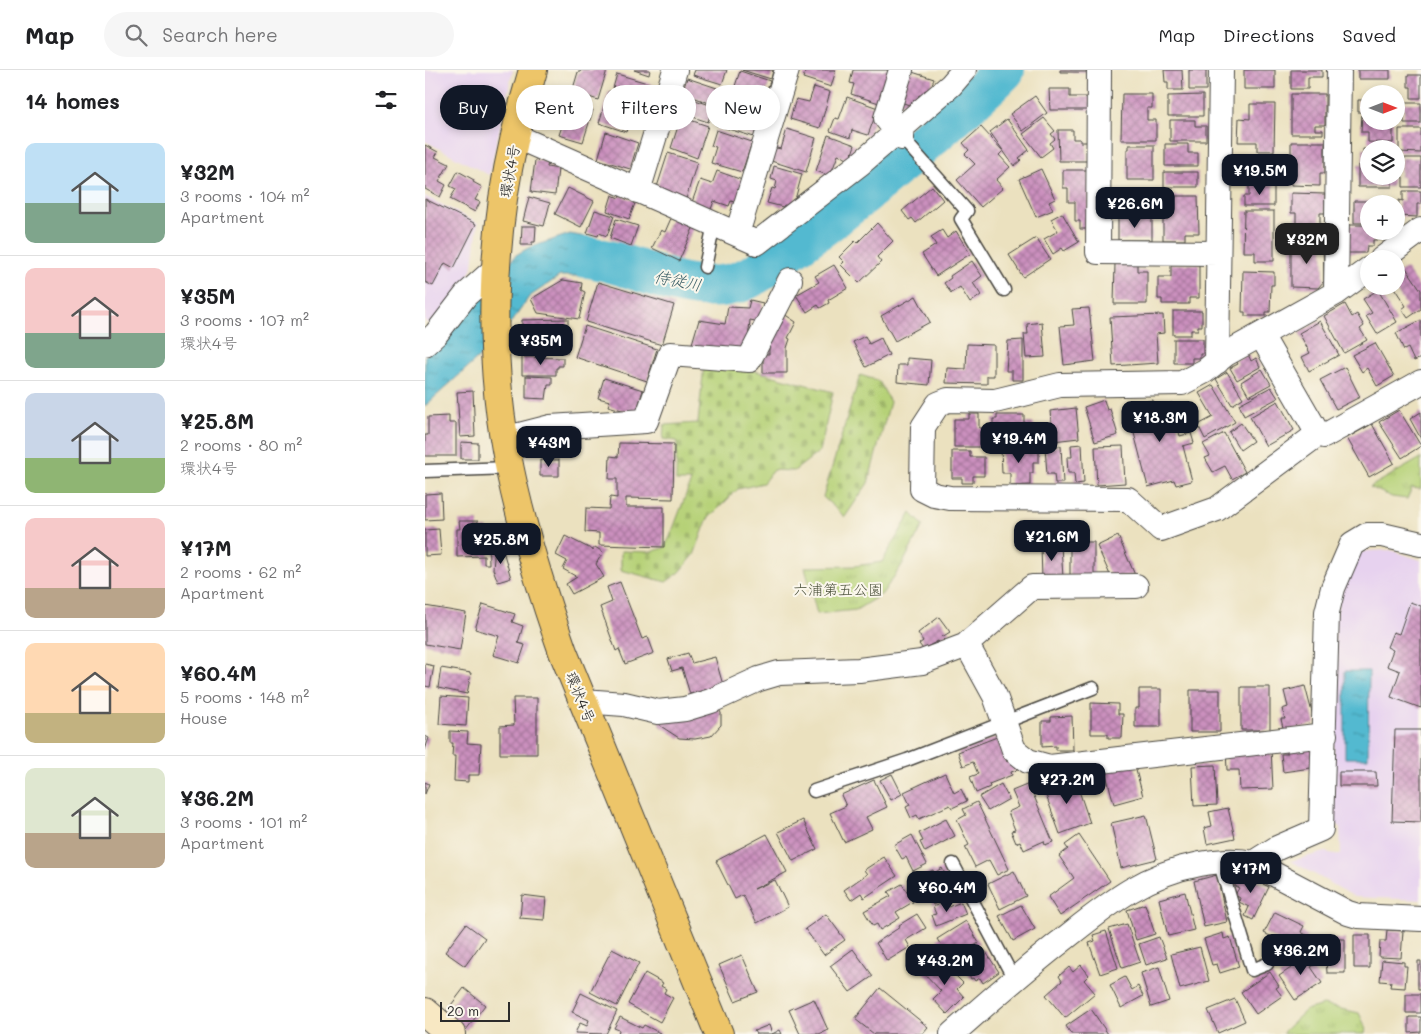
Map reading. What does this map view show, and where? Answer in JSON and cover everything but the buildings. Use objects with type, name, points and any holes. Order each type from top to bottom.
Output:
[{"type":"main road","name":"環状4号","points":[[533,70],[515,136],[502,210],[495,271],[495,345],[509,468],[524,530],[563,652],[719,1034]]},
{"type":"main road","points":[[425,1012],[451,1034]]},
{"type":"street","points":[[638,191],[675,70]]},
{"type":"street","points":[[737,234],[787,70]]},
{"type":"street","points":[[900,135],[886,118],[901,70]]},
{"type":"street","points":[[515,136],[757,243],[900,135],[965,70]]},
{"type":"street","points":[[1099,70],[1099,252],[1218,253]]},
{"type":"street","points":[[1217,362],[1221,70]]},
{"type":"street","points":[[1336,293],[1339,70]]},
{"type":"street","points":[[1394,250],[1421,230]]},
{"type":"street","points":[[425,344],[436,334],[466,295],[495,271]]},
{"type":"street","points":[[1318,434],[1217,509],[1161,529],[1128,499],[950,498],[934,495],[922,489],[923,427],[938,404],[948,400],[995,402],[1060,385],[1182,382],[1205,371],[1226,354],[1336,293],[1360,276]]},
{"type":"street","points":[[505,439],[550,427],[646,421],[670,354],[749,360],[790,280]]},
{"type":"street","points":[[1261,335],[1318,434],[1324,436],[1421,382]]},
{"type":"street","points":[[1253,863],[1277,848],[1321,829],[1327,612],[1333,588],[1352,544],[1367,536],[1382,535],[1420,543]]},
{"type":"street","points":[[583,701],[624,704],[658,712],[685,709],[711,701],[759,678],[779,673],[859,670],[922,662],[967,646],[969,642],[1031,588],[1136,586]]},
{"type":"street","points":[[967,646],[995,696],[1013,750],[1028,761],[1050,767],[1325,735]]},
{"type":"street","points":[[952,1034],[1014,979],[1108,904],[1136,886],[1180,869],[1219,861],[1239,860],[1253,863],[1357,916],[1421,920]]},
{"type":"lane","points":[[900,135],[967,211],[961,219],[1004,290]]},
{"type":"lane","points":[[705,267],[714,224]]},
{"type":"lane","points":[[425,471],[509,468]]},
{"type":"lane","points":[[814,791],[907,760],[1093,688]]},
{"type":"lane","points":[[1219,861],[1252,970],[1267,964]]},
{"type":"lane","points":[[953,864],[1014,979]]},
{"type":"shaded area","points":[[425,70],[513,70],[506,101],[506,85],[440,85],[440,130],[499,130],[489,175],[425,141]]},
{"type":"shaded area","points":[[425,196],[478,223],[473,266],[458,295],[434,328],[425,321]]},
{"type":"shaded area","points":[[1390,550],[1421,560],[1421,900],[1355,897],[1291,861],[1325,852],[1341,855],[1340,826],[1333,824],[1335,623],[1339,598],[1358,553]]},
{"type":"green space","points":[[704,365],[748,369],[833,392],[820,451],[794,471],[773,470],[763,483],[738,489],[707,520],[694,555],[680,572],[666,582],[621,570],[621,551],[650,552],[664,548],[670,537],[691,481],[676,481],[677,441],[663,439],[664,425],[698,423]]},
{"type":"green space","points":[[860,375],[879,381],[890,402],[868,483],[845,517],[823,497]]},
{"type":"green space","points":[[1421,458],[1421,489],[1412,488],[1407,499],[1392,497],[1370,487]]},
{"type":"green space","name":"六浦第五公園","points":[[911,513],[923,525],[902,565],[882,594],[856,610],[817,614],[805,567],[854,566],[882,562]]},
{"type":"green space","points":[[1323,1005],[1359,1013],[1366,1028],[1365,1034],[1283,1034],[1306,1010]]},
{"type":"water","points":[[570,234],[597,239],[650,256],[637,291],[589,276],[560,276],[529,297],[516,316],[487,350],[425,406],[425,356],[445,337],[463,312],[474,306],[516,255],[528,248]]},
{"type":"water","points":[[1345,671],[1369,671],[1368,758],[1345,758]]},
{"type":"waterway","name":"侍従川","points":[[587,257],[692,285],[709,287],[727,285],[751,277],[863,194],[1004,70]]}]
